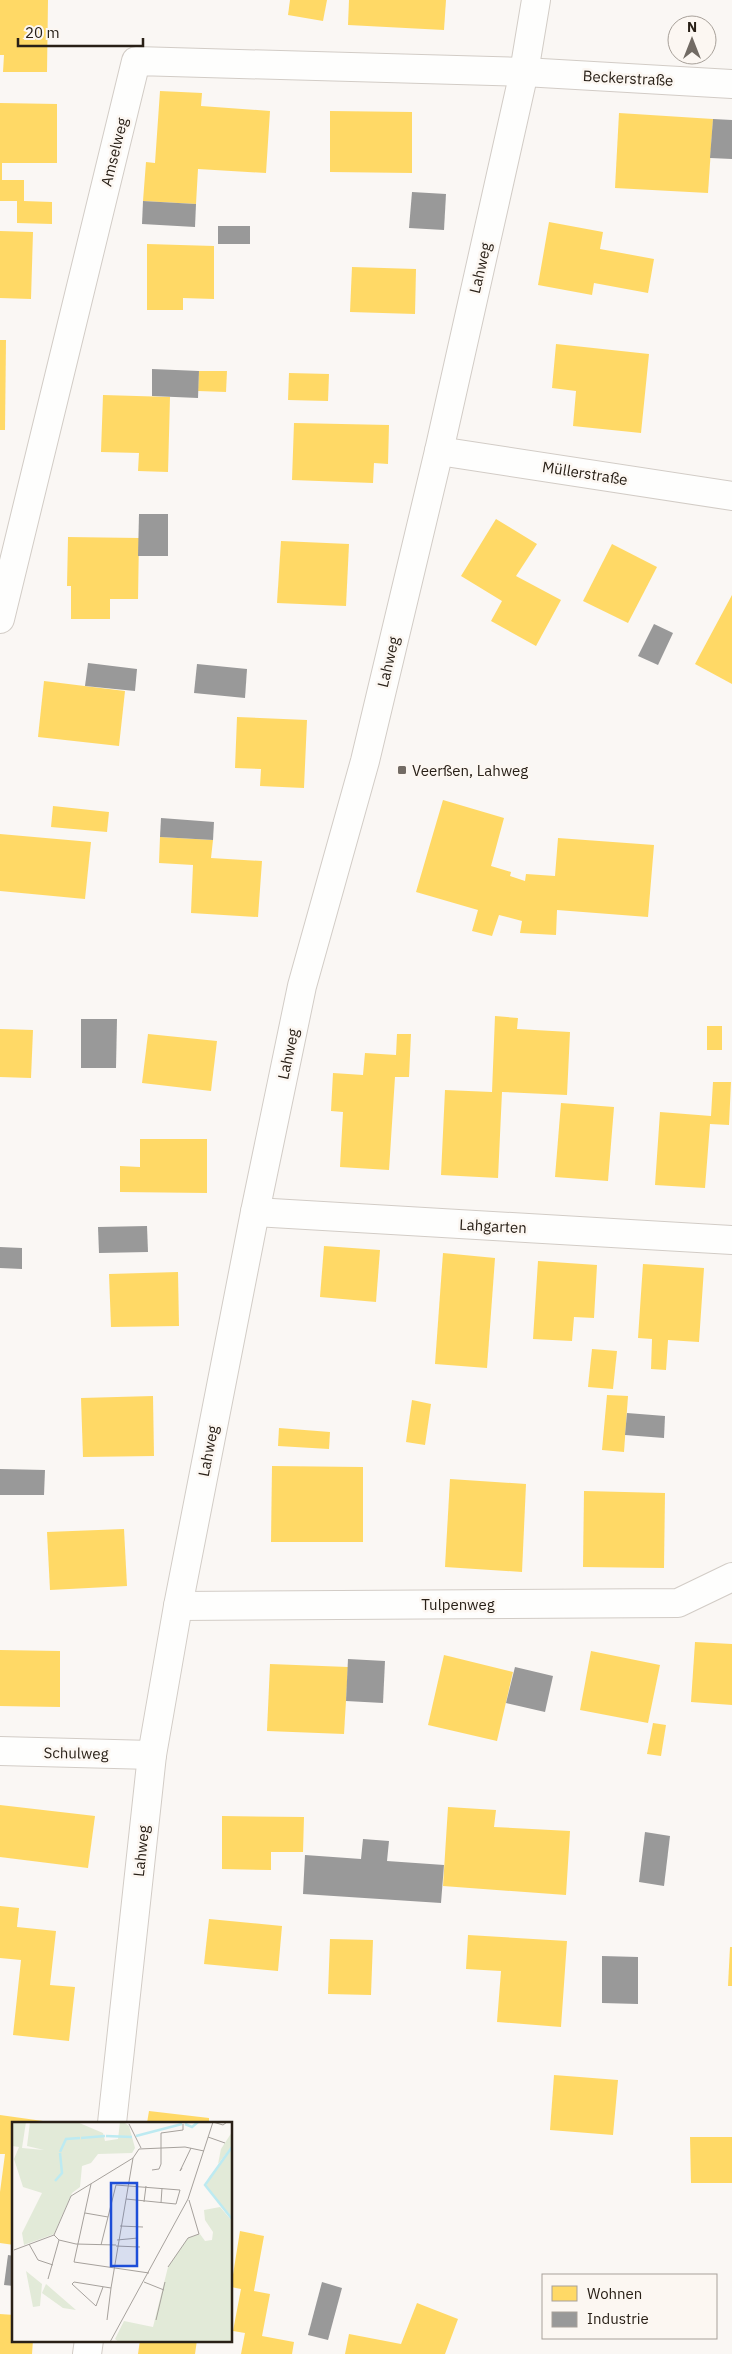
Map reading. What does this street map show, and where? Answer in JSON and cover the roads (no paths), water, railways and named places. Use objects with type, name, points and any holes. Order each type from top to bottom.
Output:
[{"type":"street","name":"Lahweg","points":[[112,2122],[152,1755],[178,1606],[255,1212],[302,986],[365,761],[439,451],[524,72],[536,0]]},
{"type":"street","name":"Amselweg","points":[[0,619],[136,61],[524,72]]},
{"type":"street","name":"Beckerstraße","points":[[524,72],[732,84]]},
{"type":"street","name":"Müllerstraße","points":[[439,451],[732,496]]},
{"type":"street","name":"Lahgarten","points":[[255,1212],[732,1240]]},
{"type":"street","name":"Tulpenweg","points":[[178,1606],[678,1604],[732,1577]]},
{"type":"street","name":"Schulweg","points":[[0,1751],[152,1755]]},
{"type":"place","name":"Veerßen, Lahweg","points":[[402,770]]}]
